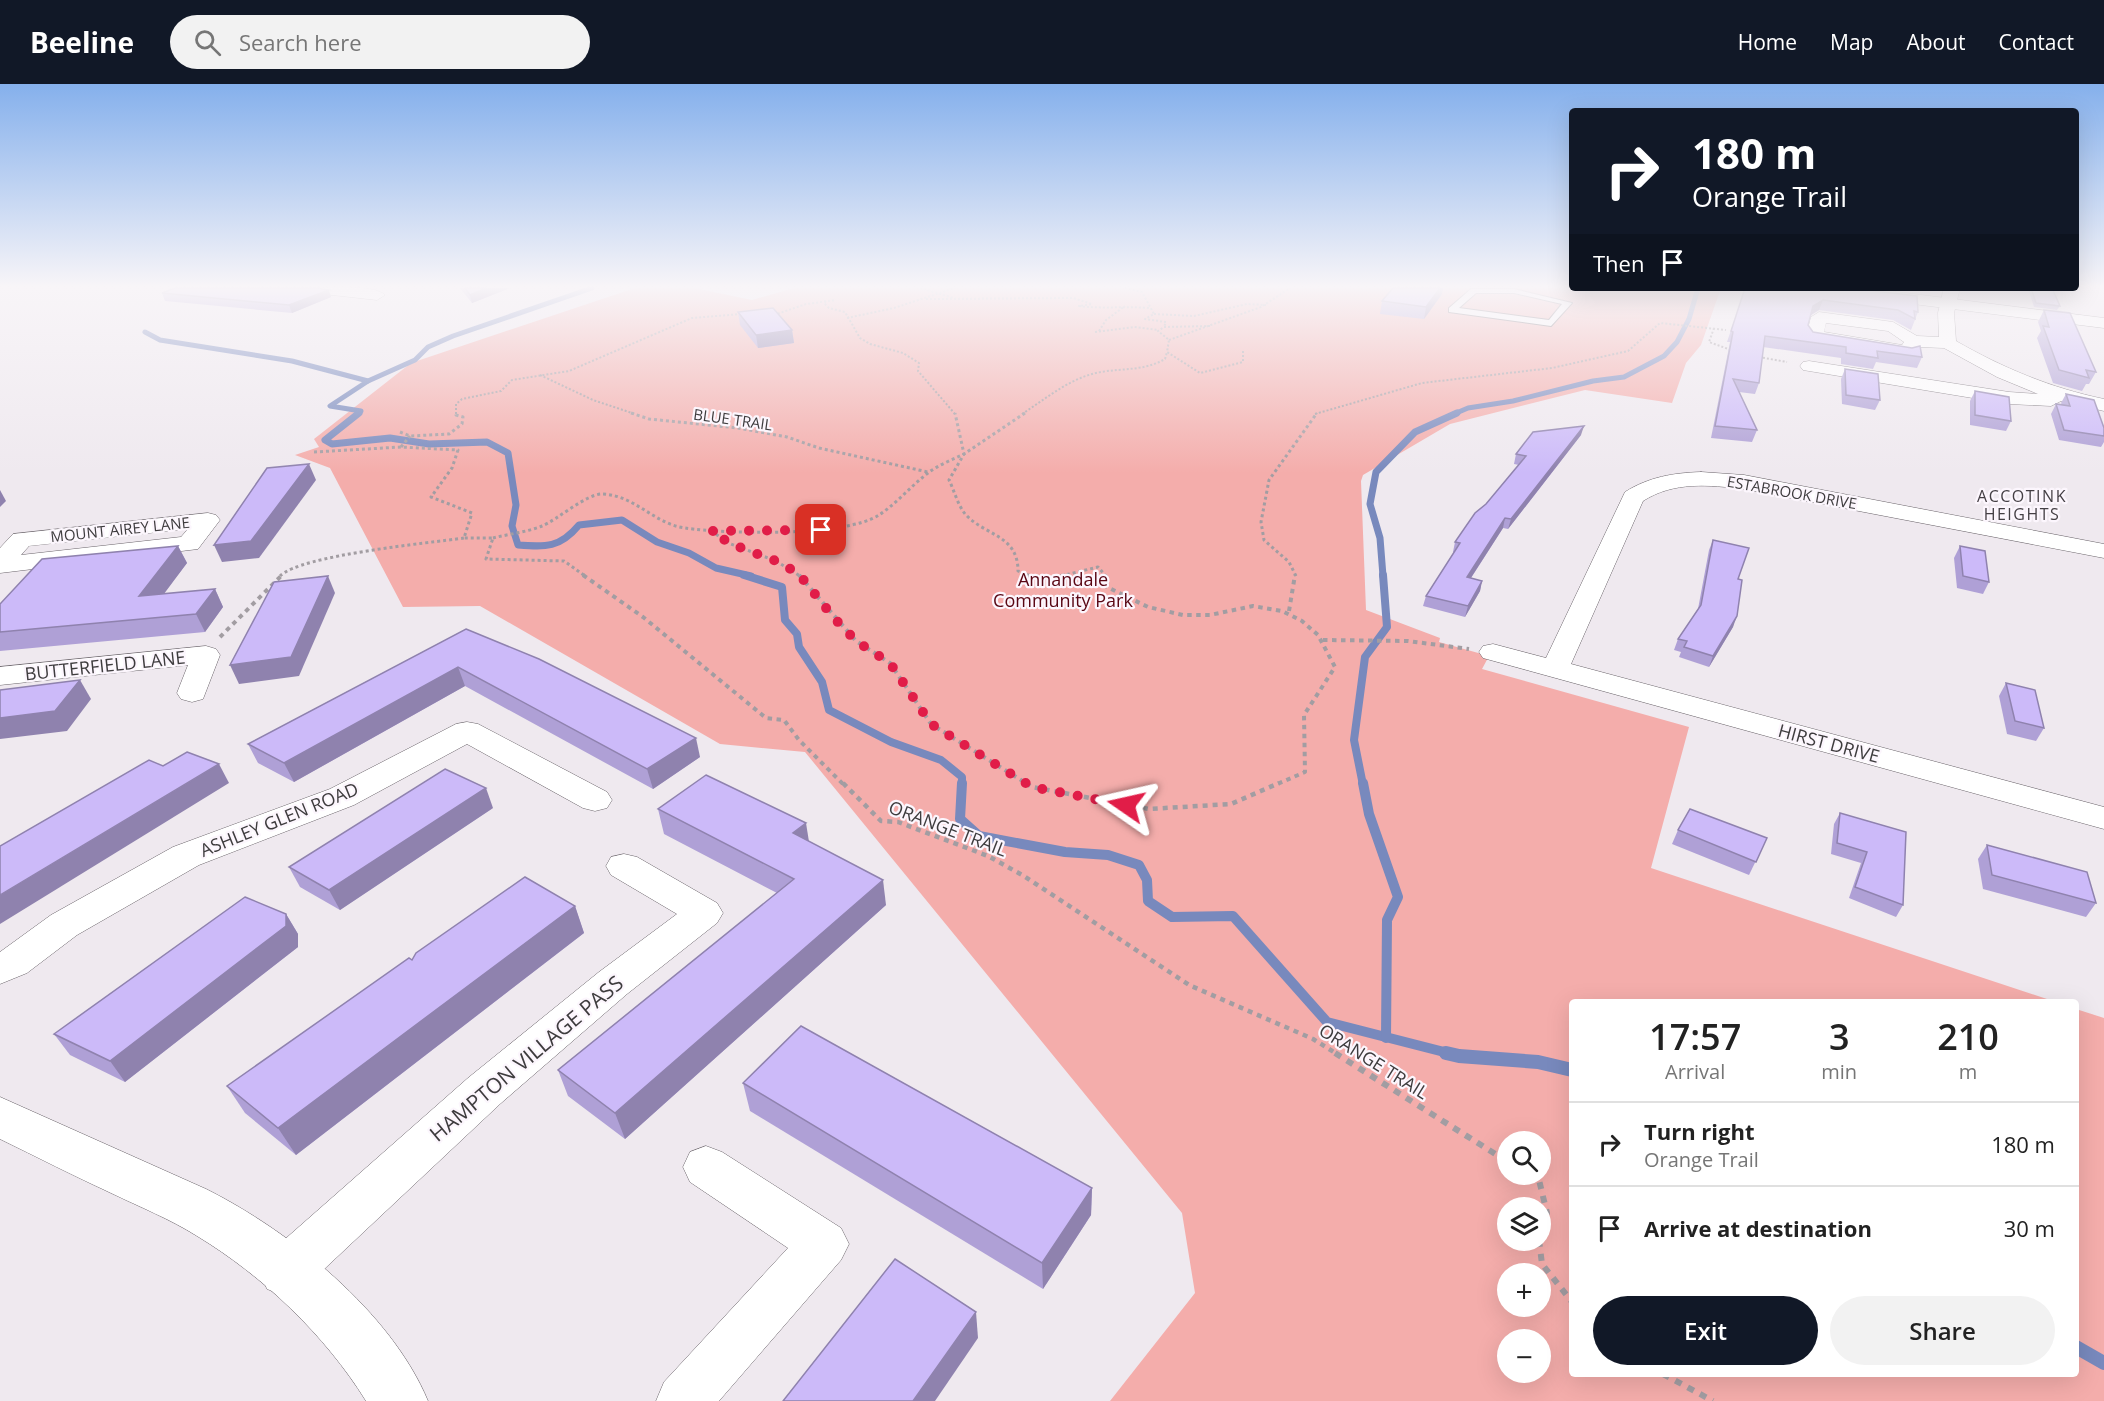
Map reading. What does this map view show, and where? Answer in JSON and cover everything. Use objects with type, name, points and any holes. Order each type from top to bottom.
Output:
[{"type":"main road","points":[[0,1117],[172,1198],[230,1228],[285,1272],[339,1320],[383,1374],[399,1401]]},
{"type":"street","points":[[1959,349],[1986,366],[2057,394],[2104,405]]},
{"type":"street","points":[[1809,366],[2009,398],[2051,400],[2057,394]]},
{"type":"street","name":"ESTABROOK DRIVE","points":[[1555,669],[1634,497],[1655,484],[1695,479],[1744,482],[2104,551]]},
{"type":"street","name":"MOUNT AIREY LANE","points":[[208,520],[189,544],[0,564],[22,539],[208,520]]},
{"type":"street","name":"HIRST DRIVE","points":[[1493,652],[2104,818]]},
{"type":"street","name":"BUTTERFIELD LANE","points":[[0,676],[206,655],[192,693]]},
{"type":"street","name":"ASHLEY GLEN ROAD","points":[[0,969],[13,963],[64,925],[186,856],[342,797],[467,732],[595,800]]},
{"type":"street","name":"HAMPTON VILLAGE PASS","points":[[285,1272],[484,1091],[613,983],[704,912],[624,866]]},
{"type":"street","points":[[683,1401],[824,1244],[706,1167]]},
{"type":"path","points":[[400,432],[410,436],[449,434],[462,424],[463,417],[456,415],[456,404],[462,399],[501,392],[512,380],[569,370],[617,349]]},
{"type":"path","points":[[711,531],[731,544],[776,561],[798,573],[834,618],[856,641],[890,663],[931,724],[1032,787],[1149,809],[1231,804],[1305,772],[1304,715],[1335,667],[1323,640],[1289,611],[1255,606],[1221,615],[1162,613],[1147,609],[1105,586],[1106,574],[1098,567],[1050,579],[1028,578],[1018,571],[1018,558],[1011,546],[965,514],[949,480],[964,454],[955,413],[918,371],[919,363],[903,353],[890,349]]},
{"type":"path","points":[[1289,611],[1296,576],[1289,562],[1264,540],[1261,522],[1269,480],[1316,413],[1422,383],[1552,368],[1630,349]]},
{"type":"path","points":[[1730,349],[1737,352]]},
{"type":"path","points":[[206,655],[224,633],[287,569],[344,555],[464,538],[493,538],[543,526],[560,514],[600,494],[631,500],[653,517],[682,528],[711,531],[821,530],[861,524],[896,501],[929,472],[964,454],[1070,382],[1100,372],[1155,365],[1165,359],[1167,352],[1200,373],[1243,362],[1243,351]]},
{"type":"path","points":[[1757,356],[1809,366]]},
{"type":"path","name":"BLUE TRAIL","points":[[538,374],[593,400],[649,419],[738,428],[787,437],[819,448],[929,472]]},
{"type":"path","points":[[400,447],[410,436]]},
{"type":"path","points":[[314,452],[400,447],[458,450],[456,464],[446,474],[431,497],[472,513],[464,538]]},
{"type":"path","name":"ORANGE TRAIL","points":[[493,538],[486,559],[564,561],[643,617],[766,718],[784,720],[799,740],[881,821],[898,822],[988,856],[1024,876],[1189,985],[1313,1039],[1497,1155]]},
{"type":"path","points":[[1323,640],[1408,641],[1493,652]]},
{"type":"path","points":[[1540,1251],[1542,1264],[1569,1298]]},
{"type":"path","points":[[1669,1377],[1713,1401]]},
{"type":"green space","name":"Annandale Community Park","points":[[451,349],[1697,349],[1686,363],[1672,403],[1585,390],[1450,424],[1363,475],[1361,481],[1366,610],[1440,638],[1439,642],[1489,656],[1482,669],[1689,727],[1651,868],[2047,999],[1569,999],[1569,1377],[2079,1377],[2079,1010],[2104,1018],[2104,1401],[1110,1401],[1195,1293],[1182,1213],[805,752],[720,744],[480,606],[403,607],[330,468],[295,455],[319,447],[314,439],[411,363]]},
{"type":"building","points":[[1730,349],[1763,349],[1759,383],[1733,379],[1757,430],[1715,426]]},
{"type":"building","points":[[1846,349],[1921,349],[1922,357],[1877,351],[1878,358],[1846,353]]},
{"type":"building","points":[[2052,349],[2086,349],[2096,372],[2086,370],[2089,378],[2059,370]]},
{"type":"building","points":[[1845,369],[1878,374],[1880,400],[1846,395]]},
{"type":"building","points":[[1975,391],[2009,397],[2011,421],[1975,415]]},
{"type":"building","points":[[2066,394],[2094,400],[2104,428],[2104,436],[2064,430],[2056,404],[2070,406]]},
{"type":"building","points":[[1584,426],[1511,519],[1505,518],[1467,577],[1482,581],[1468,606],[1426,596],[1460,543],[1455,542],[1475,513],[1486,504],[1526,456],[1516,454],[1533,432]]},
{"type":"building","points":[[309,464],[251,541],[214,545],[267,468]]},
{"type":"building","points":[[1713,540],[1749,548],[1738,579],[1742,580],[1737,616],[1713,656],[1684,647],[1687,641],[1678,639],[1701,605]]},
{"type":"building","points":[[178,546],[139,596],[215,589],[196,614],[0,632],[0,604],[42,559]]},
{"type":"building","points":[[1960,546],[1985,551],[1989,582],[1963,576]]},
{"type":"building","points":[[328,576],[291,657],[230,665],[274,582]]},
{"type":"building","points":[[466,629],[539,659],[696,738],[647,769],[458,667],[284,763],[248,744]]},
{"type":"building","points":[[80,680],[55,711],[0,718],[0,690]]},
{"type":"building","points":[[2006,683],[2035,690],[2044,728],[2015,721]]},
{"type":"building","points":[[187,752],[219,764],[0,895],[0,846],[149,760],[163,766]]},
{"type":"building","points":[[445,769],[486,788],[329,890],[289,867]]},
{"type":"building","points":[[706,775],[806,823],[793,833],[883,880],[615,1113],[558,1070],[794,879],[658,809]]},
{"type":"building","points":[[1690,809],[1767,838],[1756,862],[1678,830]]},
{"type":"building","points":[[1840,813],[1906,832],[1903,905],[1855,887],[1867,852],[1837,843]]},
{"type":"building","points":[[1987,845],[2087,872],[2096,903],[1992,875]]},
{"type":"building","points":[[525,877],[575,906],[278,1128],[227,1086],[409,958],[412,960],[416,953]]},
{"type":"building","points":[[245,897],[286,914],[286,926],[110,1061],[54,1034]]},
{"type":"building","points":[[801,1026],[1092,1188],[1042,1263],[743,1083]]},
{"type":"building","points":[[895,1259],[976,1312],[913,1401],[783,1401]]},
{"type":"waterway","points":[[219,349],[292,361],[368,381]]},
{"type":"waterway","points":[[368,381],[415,360],[426,349]]},
{"type":"waterway","points":[[1454,414],[1468,408],[1513,401],[1593,381],[1624,377],[1664,356],[1670,349]]},
{"type":"waterway","points":[[357,414],[361,411],[330,406],[368,381]]},
{"type":"waterway","points":[[359,413],[325,440],[332,444],[390,438],[429,444],[487,442],[508,453],[516,505],[512,526],[518,545],[545,546],[559,542],[579,525],[622,520],[657,542],[689,553],[716,568],[751,576]]},
{"type":"waterway","points":[[1383,576],[1380,538],[1370,504],[1376,472],[1415,432],[1457,413]]},
{"type":"waterway","points":[[744,575],[782,587],[785,620],[797,634],[799,647],[822,682],[829,710],[891,742],[941,760],[962,777],[962,783]]},
{"type":"waterway","points":[[1363,785],[1354,740],[1365,657],[1387,627],[1383,575]]},
{"type":"waterway","points":[[962,783],[960,819],[979,836],[1065,852],[1108,855],[1139,865],[1147,880],[1148,901],[1172,917],[1233,916],[1327,1022],[1386,1037]]},
{"type":"waterway","points":[[1363,783],[1369,814],[1398,897],[1387,920],[1386,1037]]},
{"type":"waterway","points":[[1386,1037],[1452,1054]]},
{"type":"waterway","points":[[1446,1053],[1538,1062],[1569,1069]]},
{"type":"waterway","points":[[2079,1349],[2104,1363]]},
{"type":"district","name":"ACCOTINK HEIGHTS","points":[[2022,505]]},
{"type":"route","points":[[821,530],[711,531],[731,544],[776,561],[798,573],[834,618],[856,641],[890,663],[931,724],[1032,787],[1126,805]]}]
